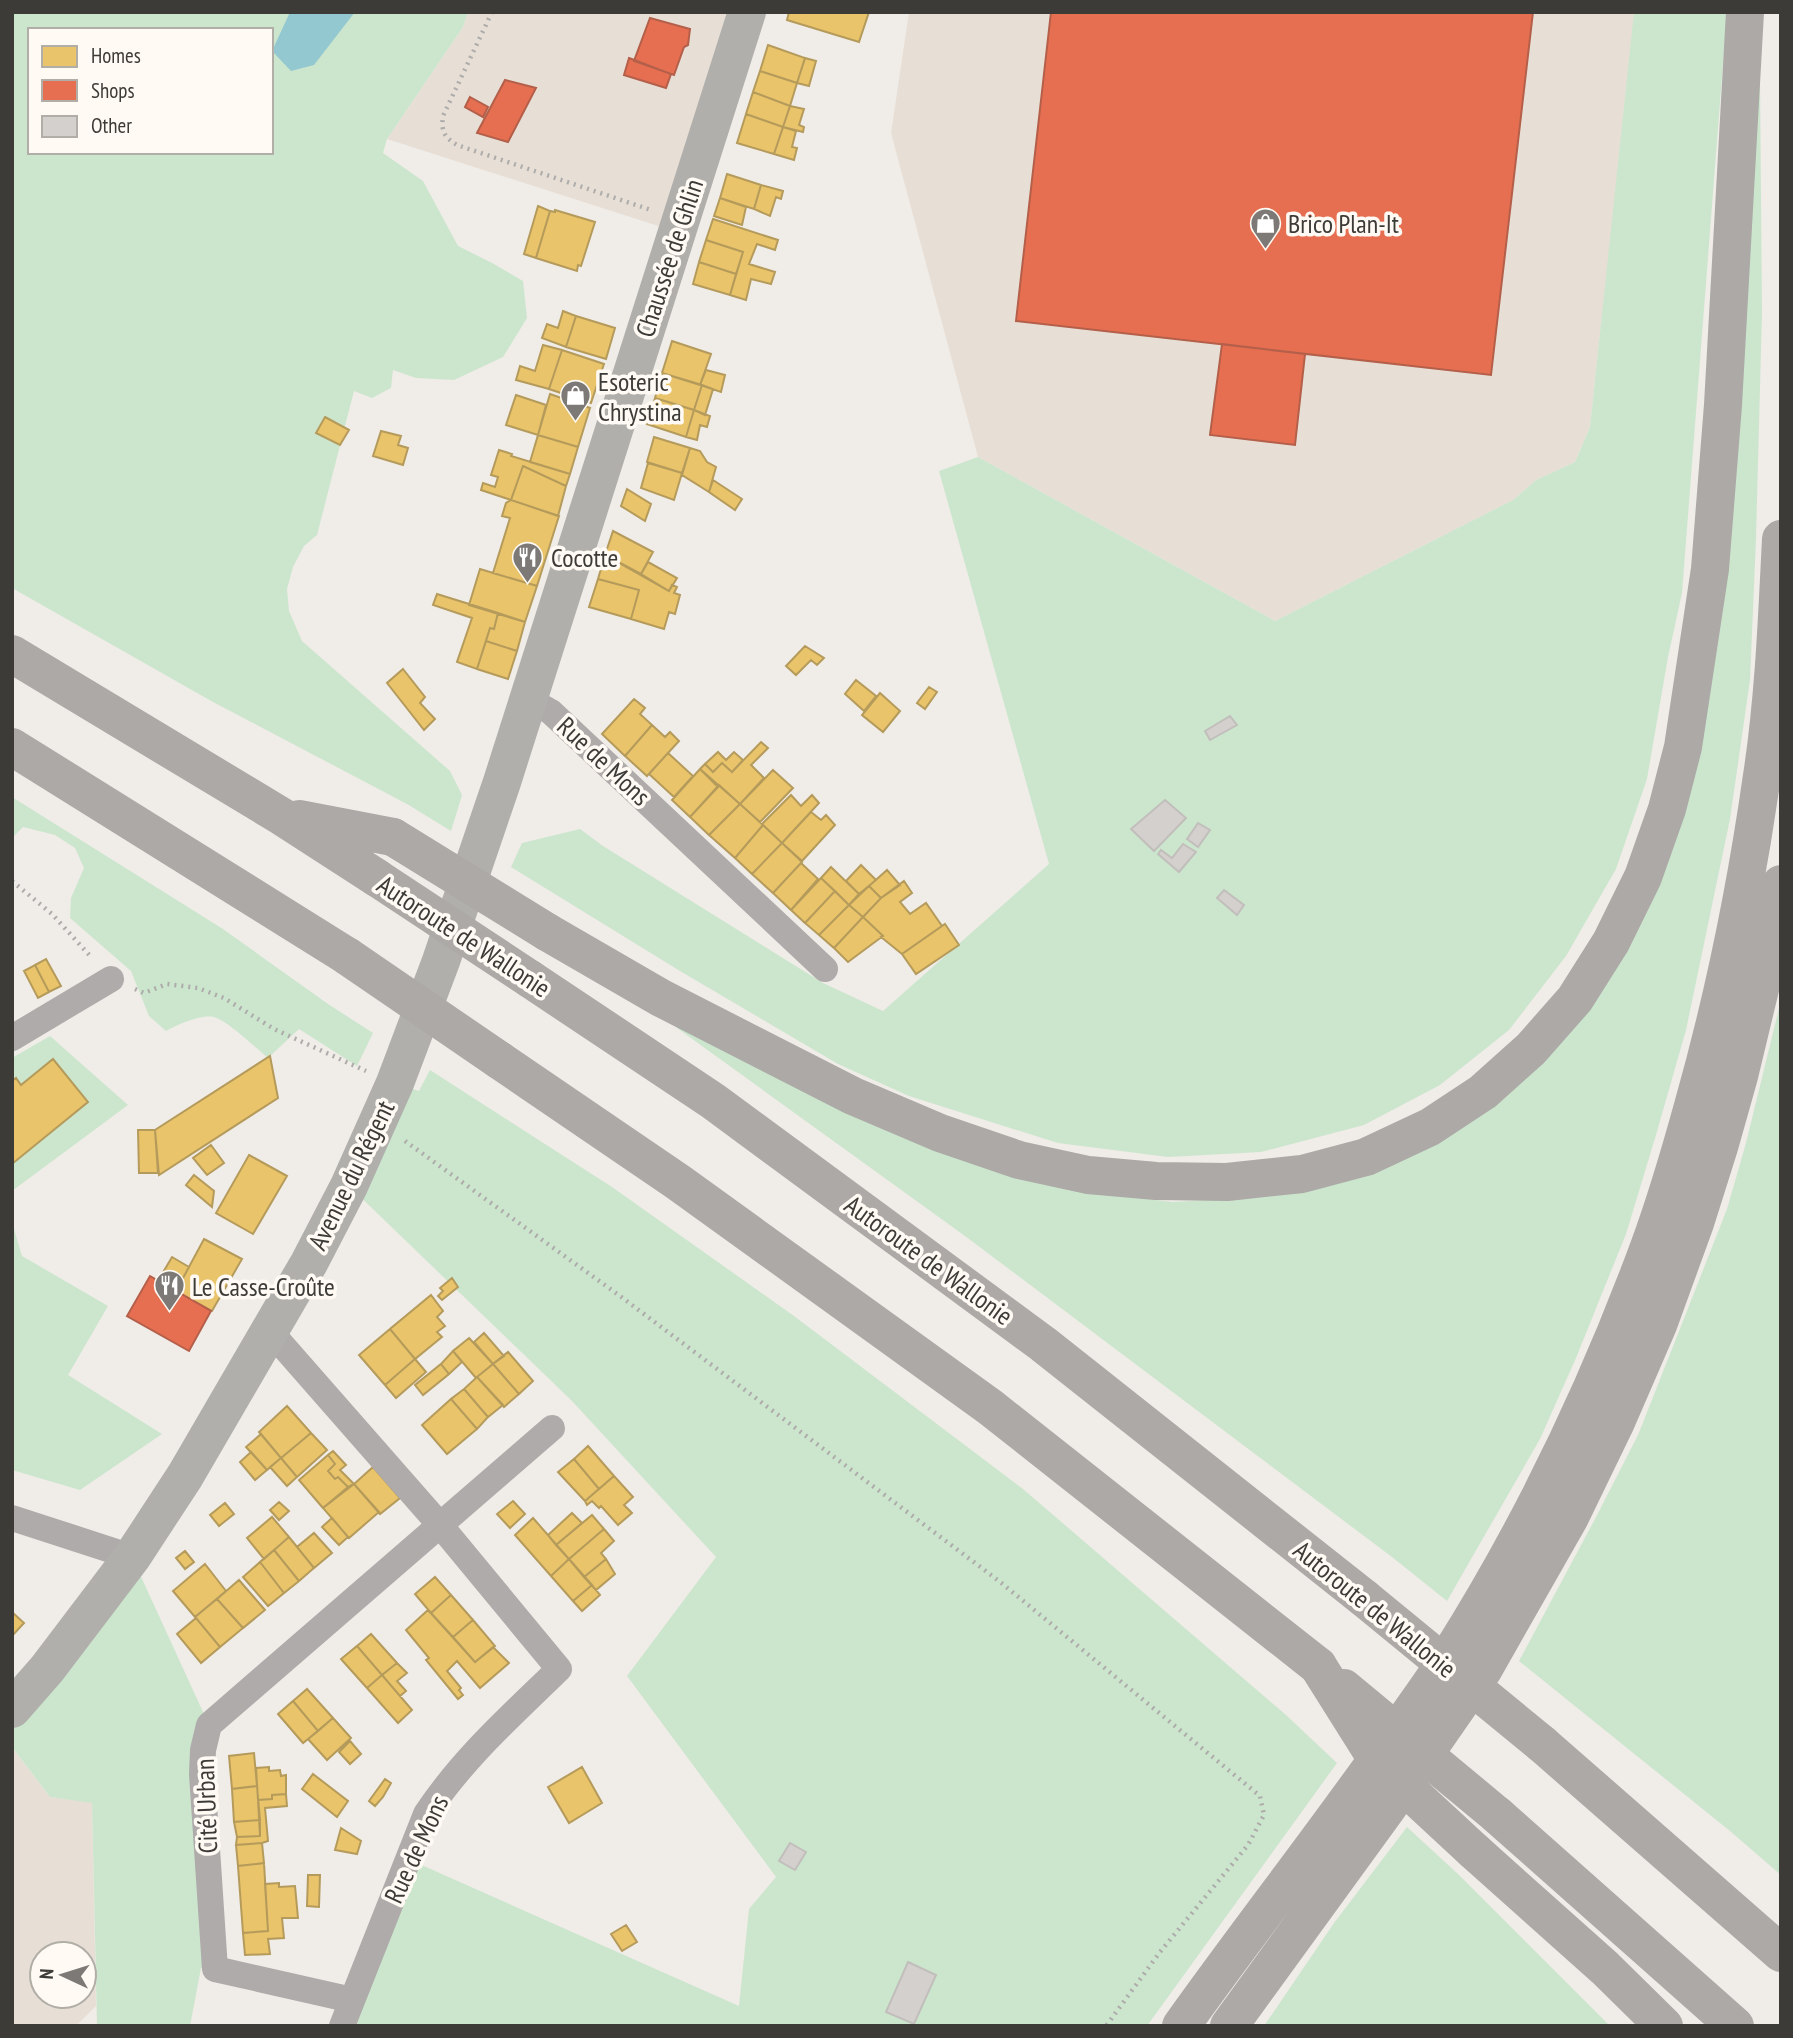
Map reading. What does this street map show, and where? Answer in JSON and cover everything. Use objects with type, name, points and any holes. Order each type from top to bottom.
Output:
[{"type":"highway","points":[[281,816],[393,837],[547,932],[661,998],[853,1096],[940,1133],[1019,1160],[1088,1175],[1156,1181],[1227,1182],[1302,1174],[1366,1157],[1430,1127],[1483,1092],[1531,1049],[1575,999],[1611,942],[1643,877],[1667,809],[1683,747],[1710,569],[1725,378],[1745,12]]},
{"type":"highway","points":[[1181,2026],[1363,1780],[1450,1655],[1522,1532],[1602,1365],[1650,1245],[1683,1144],[1712,1038],[1741,911],[1766,746],[1781,539]]},
{"type":"highway","name":"Autoroute de Wallonie","points":[[12,654],[281,816],[713,1101],[1043,1344],[1364,1598],[1542,1744],[1781,1953]]},
{"type":"highway","points":[[12,747],[347,956],[690,1190],[990,1407],[1318,1667],[1497,1815],[1735,2026]]},
{"type":"highway","points":[[1229,2026],[1388,1807],[1483,1670],[1570,1517],[1658,1325],[1703,1198],[1739,1076],[1766,964],[1781,884]]},
{"type":"highway","points":[[1318,1667],[1379,1763],[1605,1968],[1664,2026]]},
{"type":"highway","points":[[1605,1968],[1644,2026]]},
{"type":"main road","name":"Chaussée de Ghlin","points":[[528,699],[747,12]]},
{"type":"main road","name":"Avenue du Régent","points":[[12,1709],[47,1670],[132,1558],[185,1476],[309,1263],[344,1197],[396,1083],[441,961],[528,699]]},
{"type":"street","name":"Rue de Mons","points":[[528,699],[551,712],[825,969]]},
{"type":"street","points":[[12,1038],[111,979]]},
{"type":"street","points":[[269,1330],[440,1525]]},
{"type":"street","name":"Cité Urban","points":[[352,2000],[215,1969],[202,1774],[203,1750],[209,1725],[552,1427]]},
{"type":"street","points":[[12,1518],[132,1558]]},
{"type":"street","name":"Rue de Mons","points":[[342,2026],[426,1814],[465,1761],[559,1669],[440,1525]]},
{"type":"path","points":[[492,12],[443,116],[442,129],[446,138],[457,145],[681,220]]},
{"type":"path","points":[[12,881],[52,914],[111,979],[144,993],[167,984],[198,988],[223,998],[274,1029],[396,1083]]},
{"type":"path","points":[[396,1135],[620,1296],[999,1581],[1260,1796],[1264,1815],[1248,1845],[1160,1952],[1106,2026]]},
{"type":"shaded area","points":[[468,12],[747,12],[677,232],[387,139],[463,27]]},
{"type":"shaded area","points":[[909,12],[1699,12],[1602,316],[1590,427],[1575,462],[1536,480],[1513,500],[1275,621],[978,457],[891,133]]},
{"type":"shaded area","points":[[12,1747],[50,1797],[92,1802],[95,1940],[28,1940],[28,2010],[92,2010],[76,2026],[12,2026]]},
{"type":"green space","points":[[12,12],[468,12],[463,27],[387,139],[383,153],[423,181],[458,246],[523,281],[527,318],[503,357],[454,380],[416,378],[393,370],[391,388],[372,398],[354,391],[317,535],[304,546],[293,567],[287,589],[289,611],[302,641],[450,771],[462,795],[451,831],[407,804],[213,702],[12,588]]},
{"type":"green space","points":[[1634,12],[1727,12],[1682,593],[1647,779],[1616,869],[1566,956],[1509,1030],[1440,1085],[1364,1125],[1261,1152],[1168,1157],[1058,1143],[909,1096],[838,1064],[511,867],[522,843],[580,829],[823,983],[883,1011],[1049,864],[939,471],[978,457],[1275,621],[1513,500],[1536,480],[1575,462],[1590,427]]},
{"type":"green space","points":[[1760,75],[1762,313],[1756,538],[1750,680],[1730,819],[1686,1030],[1626,1234],[1540,1439],[1447,1601],[965,1236],[677,1028],[683,1020],[1091,1192],[1172,1202],[1264,1197],[1445,1133],[1642,922]]},
{"type":"green space","points":[[12,797],[223,929],[373,1033],[357,1066],[299,1029],[268,1058],[234,1029],[214,1017],[182,1023],[166,1031],[149,1016],[131,971],[70,918],[71,898],[84,868],[75,848],[55,835],[23,827],[12,838]]},
{"type":"green space","points":[[1781,1000],[1781,1875],[1519,1661],[1638,1435],[1727,1209]]},
{"type":"green space","points":[[50,1036],[128,1105],[12,1191],[12,1058]]},
{"type":"green space","points":[[430,1070],[612,1187],[794,1316],[1023,1489],[1286,1715],[1337,1763],[1147,2026],[342,2026],[408,1859],[739,2006],[749,1909],[776,1877],[627,1676],[716,1557],[572,1401],[349,1186],[395,1083],[419,1091]]},
{"type":"green space","points":[[12,1222],[22,1256],[108,1306],[68,1375],[162,1434],[80,1490],[12,1470]]},
{"type":"green space","points":[[132,1557],[209,1725],[215,1969],[201,1968],[190,2026],[97,2026],[98,1940],[95,1940],[92,1803],[50,1797],[12,1747],[12,1709]]},
{"type":"green space","points":[[1407,1827],[1459,1875],[1610,2026],[1264,2026],[1334,1923]]},
{"type":"water","points":[[290,12],[355,12],[314,65],[291,71],[273,49]]},
{"type":"building: Homes","points":[[789,12],[869,12],[859,42],[787,20]]},
{"type":"building: Homes","points":[[768,45],[805,58],[797,83],[760,71]]},
{"type":"building: Homes","points":[[805,58],[816,61],[809,86],[797,83]]},
{"type":"building: Homes","points":[[760,71],[797,83],[790,106],[753,92]]},
{"type":"building: Homes","points":[[753,92],[790,106],[783,127],[746,114]]},
{"type":"building: Homes","points":[[790,106],[804,109],[799,125],[804,127],[803,132],[783,127]]},
{"type":"building: Homes","points":[[746,114],[783,127],[774,154],[737,143]]},
{"type":"building: Homes","points":[[783,127],[796,131],[792,147],[797,148],[794,160],[774,154]]},
{"type":"building: Homes","points":[[727,174],[761,185],[754,209],[720,198]]},
{"type":"building: Homes","points":[[761,185],[783,191],[781,199],[776,197],[770,216],[754,209]]},
{"type":"building: Homes","points":[[720,198],[746,207],[742,225],[714,216]]},
{"type":"building: Homes","points":[[538,206],[550,211],[536,258],[524,254]]},
{"type":"building: Homes","points":[[555,210],[595,222],[577,271],[536,258],[550,211]]},
{"type":"building: Homes","points":[[713,219],[778,240],[775,250],[757,244],[749,264],[775,272],[771,284],[751,279],[746,300],[730,295],[743,252],[706,240]]},
{"type":"building: Homes","points":[[706,240],[743,252],[736,274],[699,262]]},
{"type":"building: Homes","points":[[699,262],[736,274],[730,295],[693,284]]},
{"type":"building: Homes","points":[[563,311],[576,316],[566,347],[542,338],[547,324],[558,328]]},
{"type":"building: Homes","points":[[576,316],[615,328],[606,359],[566,347]]},
{"type":"building: Homes","points":[[672,341],[711,354],[700,385],[662,373]]},
{"type":"building: Homes","points":[[543,345],[562,350],[549,389],[516,380],[520,366],[535,371]]},
{"type":"building: Homes","points":[[562,350],[604,364],[591,403],[549,389]]},
{"type":"building: Homes","points":[[706,370],[725,375],[721,392],[700,385]]},
{"type":"building: Homes","points":[[662,373],[702,385],[694,410],[655,398]]},
{"type":"building: Homes","points":[[702,385],[713,389],[705,415],[694,410]]},
{"type":"building: Homes","points":[[550,394],[590,408],[578,447],[538,435]]},
{"type":"building: Homes","points":[[516,395],[546,405],[538,435],[506,425]]},
{"type":"building: Homes","points":[[655,398],[694,410],[686,437],[647,424]]},
{"type":"building: Homes","points":[[694,410],[710,416],[707,427],[700,425],[697,440],[686,437]]},
{"type":"building: Homes","points":[[325,417],[349,430],[340,445],[316,433]]},
{"type":"building: Homes","points":[[381,431],[401,436],[398,445],[408,448],[403,465],[373,456]]},
{"type":"building: Homes","points":[[538,435],[578,447],[570,474],[530,462]]},
{"type":"building: Homes","points":[[654,437],[690,448],[682,473],[647,462]]},
{"type":"building: Homes","points":[[690,448],[700,451],[707,462],[716,467],[709,492],[682,475]]},
{"type":"building: Homes","points":[[499,450],[570,474],[566,486],[523,466],[511,500],[481,490],[483,483],[495,487],[498,477],[491,475]]},
{"type":"building: Homes","points":[[648,463],[682,473],[674,500],[641,488]]},
{"type":"building: Homes","points":[[523,466],[566,486],[558,516],[511,500]]},
{"type":"building: Homes","points":[[713,480],[742,499],[735,510],[709,492]]},
{"type":"building: Homes","points":[[627,489],[651,504],[645,521],[621,506]]},
{"type":"building: Homes","points":[[511,500],[559,516],[537,586],[493,573],[510,518],[502,516],[506,503]]},
{"type":"building: Homes","points":[[613,531],[653,552],[641,574],[605,555]]},
{"type":"building: Homes","points":[[605,555],[669,591],[672,585],[677,587],[674,593],[680,595],[675,614],[669,612],[664,629],[631,619],[639,590],[598,579]]},
{"type":"building: Homes","points":[[648,562],[677,578],[669,591],[641,574]]},
{"type":"building: Homes","points":[[480,569],[537,586],[525,622],[469,605]]},
{"type":"building: Homes","points":[[598,579],[639,590],[631,619],[589,607]]},
{"type":"building: Homes","points":[[437,594],[498,613],[494,629],[490,628],[477,669],[457,662],[472,618],[433,605]]},
{"type":"building: Homes","points":[[498,613],[525,622],[517,651],[486,641],[490,628],[494,629]]},
{"type":"building: Homes","points":[[486,641],[517,651],[508,679],[477,669]]},
{"type":"building: Homes","points":[[805,646],[824,658],[817,665],[811,660],[796,675],[786,666]]},
{"type":"building: Homes","points":[[403,669],[425,697],[420,703],[435,719],[424,730],[387,683]]},
{"type":"building: Homes","points":[[856,680],[876,696],[864,711],[845,694]]},
{"type":"building: Homes","points":[[929,687],[937,692],[925,709],[917,703]]},
{"type":"building: Homes","points":[[880,693],[900,711],[883,732],[862,715]]},
{"type":"building: Homes","points":[[634,699],[645,708],[640,714],[652,725],[625,756],[602,734]]},
{"type":"building: Homes","points":[[652,725],[665,737],[670,732],[679,741],[647,776],[625,756]]},
{"type":"building: Homes","points":[[761,742],[768,748],[751,765],[764,778],[740,804],[700,769],[705,764],[713,772],[722,763],[732,772]]},
{"type":"building: Homes","points":[[718,752],[726,760],[734,752],[743,760],[732,772],[722,763],[713,772],[705,764]]},
{"type":"building: Homes","points":[[668,753],[693,776],[674,797],[649,774]]},
{"type":"building: Homes","points":[[700,769],[718,787],[690,817],[672,800]]},
{"type":"building: Homes","points":[[773,770],[793,788],[760,822],[740,804]]},
{"type":"building: Homes","points":[[719,785],[740,804],[709,835],[690,817]]},
{"type":"building: Homes","points":[[791,795],[801,806],[812,795],[819,803],[782,843],[762,824]]},
{"type":"building: Homes","points":[[740,804],[763,825],[735,858],[709,835]]},
{"type":"building: Homes","points":[[811,812],[821,820],[826,815],[835,825],[802,861],[782,843]]},
{"type":"building: Homes","points":[[763,825],[782,843],[752,874],[735,858]]},
{"type":"building: Homes","points":[[782,843],[802,862],[773,893],[752,874]]},
{"type":"building: Homes","points":[[801,863],[818,879],[791,910],[773,893]]},
{"type":"building: Homes","points":[[861,865],[876,880],[859,894],[846,881]]},
{"type":"building: Homes","points":[[831,867],[859,894],[849,905],[821,878]]},
{"type":"building: Homes","points":[[887,870],[900,885],[881,898],[869,886]]},
{"type":"building: Homes","points":[[821,878],[835,891],[805,923],[791,910]]},
{"type":"building: Homes","points":[[904,881],[912,893],[900,902],[910,914],[926,903],[942,926],[902,954],[881,937],[883,936],[863,917],[881,898]]},
{"type":"building: Homes","points":[[869,886],[881,898],[863,917],[849,905]]},
{"type":"building: Homes","points":[[835,891],[849,905],[819,935],[805,923]]},
{"type":"building: Homes","points":[[849,905],[863,917],[834,948],[819,935]]},
{"type":"building: Homes","points":[[863,917],[883,936],[848,962],[834,948]]},
{"type":"building: Homes","points":[[945,924],[959,945],[916,974],[902,954]]},
{"type":"building: Homes","points":[[46,959],[61,986],[49,992],[35,965]]},
{"type":"building: Homes","points":[[35,965],[49,992],[38,998],[24,971]]},
{"type":"building: Homes","points":[[270,1056],[278,1098],[159,1175],[155,1130]]},
{"type":"building: Homes","points":[[53,1059],[88,1102],[12,1164],[12,1081],[16,1078],[21,1085]]},
{"type":"building: Homes","points":[[138,1130],[155,1130],[158,1173],[139,1173]]},
{"type":"building: Homes","points":[[211,1145],[224,1163],[207,1175],[193,1158]]},
{"type":"building: Homes","points":[[249,1155],[287,1176],[253,1234],[216,1213]]},
{"type":"building: Homes","points":[[194,1175],[214,1191],[212,1207],[186,1185]]},
{"type":"building: Homes","points":[[204,1239],[242,1259],[212,1311],[176,1291]]},
{"type":"building: Homes","points":[[172,1257],[189,1267],[176,1291],[158,1281]]},
{"type":"building: Homes","points":[[452,1278],[458,1287],[442,1300],[438,1296],[443,1291],[440,1288]]},
{"type":"building: Homes","points":[[431,1295],[443,1311],[437,1317],[445,1326],[437,1332],[442,1337],[415,1359],[390,1329]]},
{"type":"building: Homes","points":[[390,1329],[415,1359],[385,1385],[359,1355]]},
{"type":"building: Homes","points":[[484,1333],[504,1356],[493,1364],[474,1342]]},
{"type":"building: Homes","points":[[469,1338],[493,1364],[477,1377],[503,1405],[488,1417],[464,1389],[476,1378],[453,1351]]},
{"type":"building: Homes","points":[[453,1351],[462,1362],[449,1374],[441,1364]]},
{"type":"building: Homes","points":[[508,1352],[533,1381],[519,1394],[493,1364]]},
{"type":"building: Homes","points":[[415,1359],[426,1372],[396,1398],[385,1385]]},
{"type":"building: Homes","points":[[441,1364],[449,1374],[423,1395],[415,1385]]},
{"type":"building: Homes","points":[[493,1364],[519,1394],[504,1407],[477,1377]]},
{"type":"building: Homes","points":[[464,1389],[488,1417],[477,1429],[451,1399]]},
{"type":"building: Homes","points":[[451,1399],[477,1429],[447,1454],[422,1425]]},
{"type":"building: Homes","points":[[287,1406],[311,1433],[281,1458],[259,1432]]},
{"type":"building: Homes","points":[[311,1433],[327,1450],[297,1477],[281,1458]]},
{"type":"building: Homes","points":[[261,1434],[281,1458],[267,1470],[246,1447]]},
{"type":"building: Homes","points":[[588,1446],[614,1476],[599,1489],[574,1459]]},
{"type":"building: Homes","points":[[333,1451],[346,1465],[340,1470],[354,1484],[348,1487],[328,1471],[335,1464],[328,1455]]},
{"type":"building: Homes","points":[[251,1452],[267,1470],[255,1480],[240,1462]]},
{"type":"building: Homes","points":[[328,1455],[335,1464],[328,1471],[348,1487],[323,1508],[299,1480]]},
{"type":"building: Homes","points":[[281,1458],[297,1477],[287,1486],[270,1467]]},
{"type":"building: Homes","points":[[574,1459],[599,1489],[585,1501],[558,1472]]},
{"type":"building: Homes","points":[[373,1467],[400,1498],[380,1514],[354,1484]]},
{"type":"building: Homes","points":[[614,1476],[633,1497],[624,1505],[632,1513],[618,1525],[601,1506],[599,1508],[592,1501],[587,1505],[585,1501]]},
{"type":"building: Homes","points":[[354,1484],[379,1512],[349,1538],[323,1508]]},
{"type":"building: Homes","points":[[513,1501],[525,1514],[510,1528],[497,1514]]},
{"type":"building: Homes","points":[[279,1502],[289,1511],[279,1520],[270,1510]]},
{"type":"building: Homes","points":[[225,1503],[234,1514],[219,1526],[210,1515]]},
{"type":"building: Homes","points":[[572,1513],[582,1523],[556,1545],[548,1535]]},
{"type":"building: Homes","points":[[592,1515],[604,1529],[569,1559],[556,1545]]},
{"type":"building: Homes","points":[[272,1517],[289,1537],[264,1559],[247,1538]]},
{"type":"building: Homes","points":[[332,1518],[348,1537],[339,1545],[322,1527]]},
{"type":"building: Homes","points":[[533,1518],[569,1559],[551,1576],[515,1535]]},
{"type":"building: Homes","points":[[604,1529],[614,1541],[601,1553],[606,1559],[584,1577],[569,1559]]},
{"type":"building: Homes","points":[[314,1533],[332,1553],[314,1568],[297,1547]]},
{"type":"building: Homes","points":[[289,1537],[314,1568],[299,1581],[274,1550]]},
{"type":"building: Homes","points":[[274,1550],[299,1581],[284,1593],[260,1562]]},
{"type":"building: Homes","points":[[185,1551],[194,1562],[185,1569],[176,1558]]},
{"type":"building: Homes","points":[[569,1559],[592,1585],[573,1601],[551,1576]]},
{"type":"building: Homes","points":[[606,1559],[615,1574],[596,1590],[584,1577]]},
{"type":"building: Homes","points":[[260,1562],[284,1593],[268,1606],[243,1577]]},
{"type":"building: Homes","points":[[205,1564],[226,1591],[195,1617],[173,1591]]},
{"type":"building: Homes","points":[[435,1577],[451,1595],[431,1613],[415,1594]]},
{"type":"building: Homes","points":[[239,1580],[265,1610],[243,1628],[217,1599]]},
{"type":"building: Homes","points":[[592,1585],[600,1595],[582,1611],[573,1601]]},
{"type":"building: Homes","points":[[451,1595],[473,1620],[453,1637],[431,1613]]},
{"type":"building: Homes","points":[[217,1599],[243,1628],[220,1647],[195,1617]]},
{"type":"building: Homes","points":[[428,1610],[475,1662],[493,1647],[509,1663],[480,1688],[457,1661],[447,1671],[461,1688],[459,1690],[463,1695],[458,1699],[406,1630]]},
{"type":"building: Homes","points":[[12,1612],[24,1623],[12,1636]]},
{"type":"building: Homes","points":[[196,1618],[220,1647],[201,1663],[177,1634]]},
{"type":"building: Homes","points":[[473,1620],[495,1646],[475,1662],[453,1637]]},
{"type":"building: Homes","points":[[371,1634],[397,1663],[382,1675],[357,1646]]},
{"type":"building: Homes","points":[[357,1646],[382,1675],[367,1688],[341,1659]]},
{"type":"building: Homes","points":[[397,1663],[407,1673],[397,1681],[406,1691],[400,1696],[382,1675]]},
{"type":"building: Homes","points":[[382,1675],[412,1710],[398,1723],[367,1688]]},
{"type":"building: Homes","points":[[307,1689],[333,1718],[318,1731],[293,1701]]},
{"type":"building: Homes","points":[[293,1701],[318,1731],[303,1743],[278,1714]]},
{"type":"building: Homes","points":[[333,1718],[351,1738],[327,1760],[308,1739]]},
{"type":"building: Homes","points":[[350,1741],[361,1754],[350,1764],[339,1752]]},
{"type":"building: Homes","points":[[254,1753],[257,1786],[232,1789],[229,1756]]},
{"type":"building: Homes","points":[[269,1767],[269,1771],[280,1770],[281,1776],[286,1775],[286,1794],[258,1800],[256,1768]]},
{"type":"building: Homes","points":[[582,1767],[602,1803],[569,1823],[548,1787]]},
{"type":"building: Homes","points":[[313,1774],[348,1801],[337,1817],[302,1789]]},
{"type":"building: Homes","points":[[385,1779],[391,1783],[375,1806],[369,1801]]},
{"type":"building: Homes","points":[[257,1786],[260,1820],[234,1822],[232,1789]]},
{"type":"building: Homes","points":[[286,1794],[287,1806],[265,1808],[268,1841],[236,1845],[237,1837],[260,1836],[258,1800]]},
{"type":"building: Homes","points":[[260,1820],[260,1836],[237,1837],[234,1822]]},
{"type":"building: Homes","points":[[341,1828],[361,1841],[357,1854],[335,1850]]},
{"type":"building: Homes","points":[[262,1843],[264,1863],[238,1866],[236,1845]]},
{"type":"building: Homes","points":[[264,1863],[268,1931],[243,1933],[238,1866]]},
{"type":"building: Homes","points":[[308,1875],[320,1875],[319,1907],[307,1906]]},
{"type":"building: Homes","points":[[279,1883],[279,1887],[295,1886],[298,1918],[282,1918],[284,1938],[268,1939],[270,1954],[245,1955],[243,1933],[268,1931],[265,1884]]},
{"type":"building: Homes","points":[[626,1925],[637,1942],[622,1951],[611,1934]]},
{"type":"building: Shops","name":"Brico Plan-It","points":[[1051,12],[1533,12],[1491,375],[1016,321]]},
{"type":"building: Shops","points":[[650,18],[690,29],[688,45],[684,47],[674,75],[634,61]]},
{"type":"building: Shops","points":[[629,58],[671,74],[666,88],[624,75]]},
{"type":"building: Shops","points":[[505,80],[536,88],[508,142],[477,133]]},
{"type":"building: Shops","points":[[470,97],[488,107],[483,117],[465,107]]},
{"type":"building: Shops","points":[[1222,344],[1305,354],[1295,445],[1210,435]]},
{"type":"building: Shops","name":"Le Casse-Croûte","points":[[150,1276],[211,1311],[189,1351],[127,1316]]},
{"type":"building: Other","points":[[1230,716],[1237,725],[1210,740],[1205,731]]},
{"type":"building: Other","points":[[1165,800],[1186,818],[1154,851],[1131,829]]},
{"type":"building: Other","points":[[1198,823],[1210,830],[1198,847],[1187,839]]},
{"type":"building: Other","points":[[1183,844],[1196,852],[1179,872],[1158,854],[1161,850],[1172,858]]},
{"type":"building: Other","points":[[1224,890],[1244,905],[1237,915],[1217,898]]},
{"type":"building: Other","points":[[790,1843],[806,1852],[795,1870],[779,1861]]},
{"type":"building: Other","points":[[908,1962],[936,1975],[914,2024],[886,2012]]},
{"type":"place","name":"Brico Plan-It","points":[[1265,250]]},
{"type":"place","name":"Esoteric Chrystina","points":[[575,423]]},
{"type":"place","name":"Cocotte","points":[[528,584]]},
{"type":"place","name":"Le Casse-Croûte","points":[[169,1313]]}]
